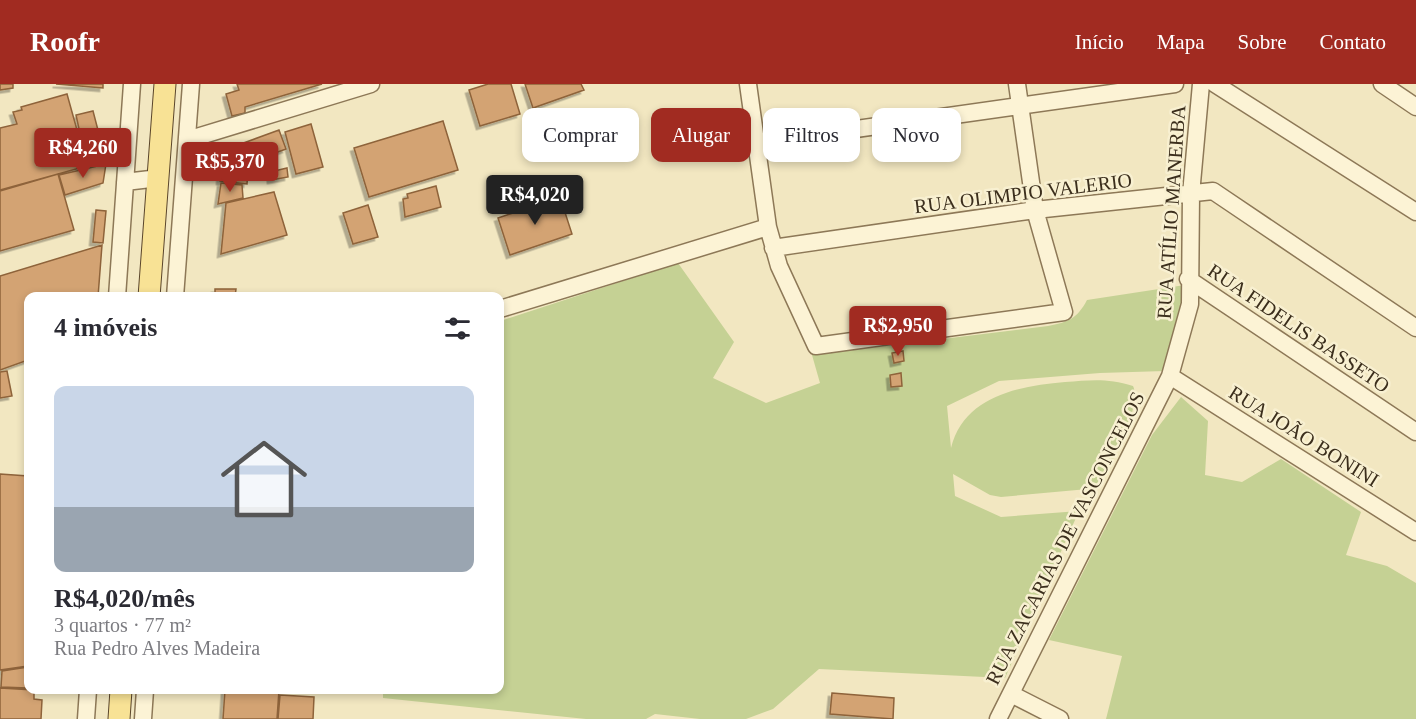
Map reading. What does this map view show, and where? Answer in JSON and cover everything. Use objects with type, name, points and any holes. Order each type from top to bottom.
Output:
[{"type":"main road","points":[[149,292],[165,84]]},
{"type":"main road","points":[[119,719],[121,694]]},
{"type":"street","points":[[117,292],[132,84]]},
{"type":"street","points":[[175,292],[191,84]]},
{"type":"street","points":[[187,140],[371,84]]},
{"type":"street","points":[[748,84],[773,248],[816,346],[1064,312],[1035,210],[1017,84]]},
{"type":"street","points":[[757,143],[1175,84]]},
{"type":"street","name":"RUA ATÍLIO MANERBA","points":[[1170,376],[1190,304],[1188,279],[1191,194],[1201,84]]},
{"type":"street","points":[[1215,84],[1416,212]]},
{"type":"street","points":[[1382,84],[1416,107]]},
{"type":"street","points":[[125,182],[159,177]]},
{"type":"street","name":"RUA OLIMPIO VALERIO","points":[[773,248],[1035,210],[1213,191],[1416,328]]},
{"type":"street","points":[[504,308],[768,227]]},
{"type":"street","name":"RUA FIDELIS BASSETO","points":[[1188,279],[1416,432]]},
{"type":"street","name":"RUA JOÃO BONINI","points":[[1170,376],[1416,531]]},
{"type":"street","name":"RUA ZACARIAS DE VASCONCELOS","points":[[998,719],[1170,376]]},
{"type":"street","points":[[86,719],[88,694]]},
{"type":"street","points":[[143,719],[145,694]]},
{"type":"street","points":[[1011,694],[1060,719]]},
{"type":"green space","points":[[678,263],[734,342],[713,378],[766,403],[820,383],[812,355],[1048,326],[1071,319],[1080,312],[1087,300],[1185,285],[1182,331],[1165,371],[1100,373],[999,381],[947,406],[951,448],[958,430],[968,416],[981,405],[1012,391],[1047,384],[1091,380],[1133,386],[1135,395],[1129,421],[1099,488],[1001,497],[990,495],[953,474],[955,496],[1001,517],[1079,511],[1005,678],[819,669],[773,709],[746,719],[700,719],[655,714],[646,719],[586,719],[383,698],[383,694],[504,694],[504,320]]},
{"type":"green space","points":[[1181,397],[1208,421],[1205,475],[1242,482],[1281,459],[1361,512],[1346,555],[1387,566],[1416,583],[1416,719],[1106,719],[1122,656],[1049,640],[1152,435]]},
{"type":"building","points":[[0,84],[13,84],[13,88],[0,90]]},
{"type":"building","points":[[56,84],[103,84],[103,88]]},
{"type":"building","points":[[237,84],[322,84],[245,107],[245,113],[232,116],[226,94],[239,90]]},
{"type":"building","points":[[488,84],[511,84],[520,114],[480,126],[469,90]]},
{"type":"building","points":[[525,84],[581,84],[584,90],[533,108]]},
{"type":"building","points":[[67,94],[87,166],[0,190],[0,128],[17,124],[13,112],[22,110],[21,107]]},
{"type":"building","points":[[93,111],[99,134],[81,138],[76,115]]},
{"type":"building","points":[[443,121],[458,170],[369,197],[354,148]]},
{"type":"building","points":[[311,124],[323,167],[296,174],[285,132]]},
{"type":"building","points":[[279,130],[286,149],[245,164],[238,145]]},
{"type":"building","points":[[106,164],[103,183],[65,195],[59,175]]},
{"type":"building","points":[[221,167],[248,169],[247,184],[220,181]]},
{"type":"building","points":[[287,168],[288,177],[271,180],[270,172]]},
{"type":"building","points":[[58,174],[74,230],[0,251],[0,191]]},
{"type":"building","points":[[221,183],[242,185],[243,198],[218,204]]},
{"type":"building","points":[[436,186],[441,207],[405,217],[403,199],[408,198],[407,194]]},
{"type":"building","points":[[274,192],[287,235],[221,254],[226,203]]},
{"type":"building","points":[[560,197],[572,234],[510,255],[498,218]]},
{"type":"building","points":[[368,205],[378,237],[353,244],[343,213]]},
{"type":"building","points":[[96,210],[106,211],[103,243],[93,242]]},
{"type":"building","points":[[102,245],[98,292],[24,292],[24,361],[0,370],[0,276]]},
{"type":"building","points":[[215,289],[236,289],[236,292],[215,292]]},
{"type":"building","points":[[903,351],[904,361],[894,363],[892,353]]},
{"type":"building","points":[[7,371],[12,396],[0,398],[0,372]]},
{"type":"building","points":[[901,373],[902,386],[891,387],[890,375]]},
{"type":"building","points":[[0,474],[24,476],[24,667],[0,670]]},
{"type":"building","points":[[24,668],[24,688],[1,687],[2,671]]},
{"type":"building","points":[[0,688],[24,689],[24,694],[34,694],[34,699],[42,700],[41,719],[0,719]]},
{"type":"building","points":[[832,693],[894,698],[893,719],[830,714]]},
{"type":"building","points":[[225,694],[279,694],[277,719],[223,719]]},
{"type":"building","points":[[280,695],[314,697],[313,719],[278,719]]}]
